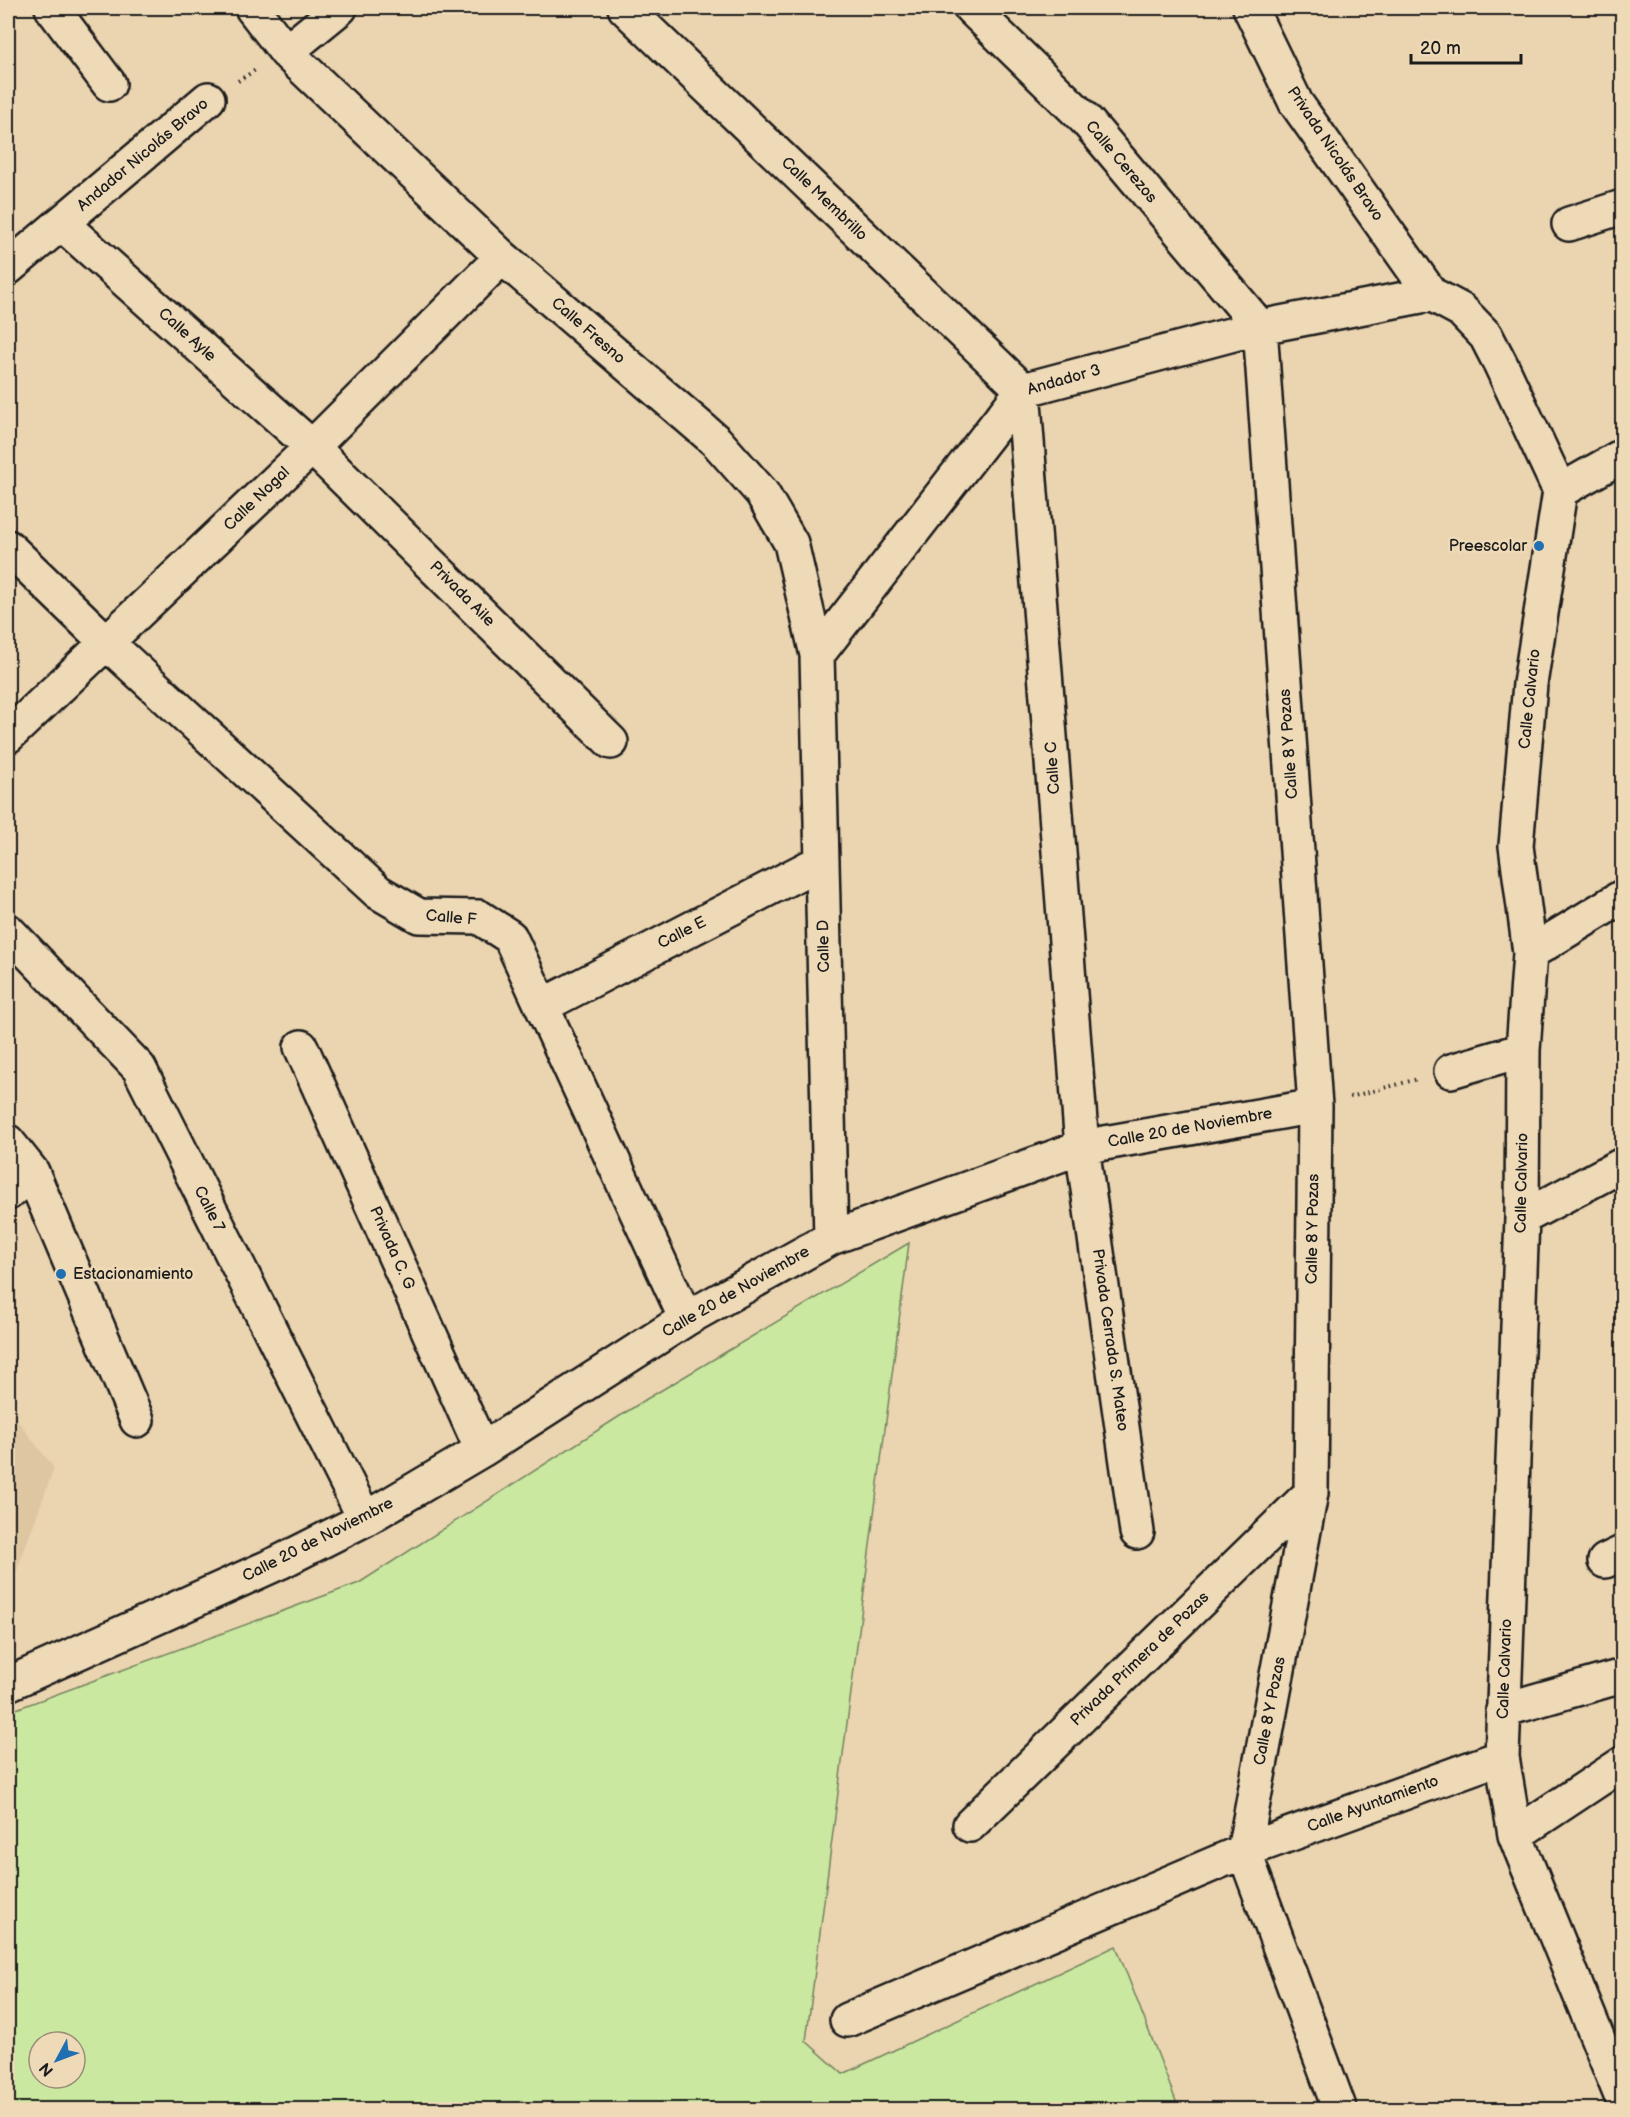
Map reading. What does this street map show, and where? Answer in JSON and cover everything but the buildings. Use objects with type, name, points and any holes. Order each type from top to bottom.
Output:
[{"type":"street","points":[[52,8],[109,84]]},
{"type":"street","name":"Calle Fresno","points":[[252,8],[286,52],[502,257],[716,441],[762,493],[791,543],[817,655]]},
{"type":"street","points":[[286,52],[340,8]]},
{"type":"street","name":"Calle Membrillo","points":[[625,8],[1023,390]]},
{"type":"street","name":"Calle Cerezos","points":[[971,8],[1086,120],[1260,327]]},
{"type":"street","name":"Privada Nicolás Bravo","points":[[1250,8],[1296,103],[1431,294]]},
{"type":"street","name":"Andador Nicolás Bravo","points":[[8,268],[208,99]]},
{"type":"street","points":[[1569,224],[1623,207]]},
{"type":"street","name":"Calle Ayle","points":[[61,223],[312,447]]},
{"type":"street","name":"Calle Nogal","points":[[8,736],[312,447],[502,257]]},
{"type":"street","points":[[1431,294],[1461,310],[1486,336],[1560,491],[1620,466]]},
{"type":"street","name":"Andador 3","points":[[817,655],[1023,390],[1260,327],[1431,294]]},
{"type":"street","name":"Calle 8 Y Pozas","points":[[1244,1851],[1311,1493],[1315,1106],[1260,327]]},
{"type":"street","name":"Calle C","points":[[1023,390],[1082,1147]]},
{"type":"street","name":"Privada Aile","points":[[312,447],[611,742]]},
{"type":"street","name":"Calle Calvario","points":[[1560,491],[1530,684],[1516,846],[1530,953],[1523,1050],[1522,1218],[1502,1757],[1515,1835],[1613,2043],[1623,2098]]},
{"type":"street","name":"Calle F","points":[[8,547],[106,642],[378,892],[419,916],[479,917],[510,937],[686,1319]]},
{"type":"street","name":"Calle D","points":[[817,655],[831,1238]]},
{"type":"street","name":"Calle E","points":[[542,1006],[822,861]]},
{"type":"street","points":[[1530,953],[1623,897]]},
{"type":"street","name":"Calle 7","points":[[8,931],[139,1068],[365,1519]]},
{"type":"street","name":"Privada C. G","points":[[301,1047],[482,1450]]},
{"type":"street","points":[[1451,1071],[1523,1050]]},
{"type":"street","name":"Calle 20 de Noviembre","points":[[8,1684],[280,1562],[365,1519],[482,1450],[686,1319],[831,1238],[1082,1147],[1315,1106]]},
{"type":"street","points":[[8,1142],[32,1172],[137,1420]]},
{"type":"street","name":"Privada Cerrada S. Mateo","points":[[1082,1147],[1137,1532]]},
{"type":"street","points":[[1522,1218],[1623,1165]]},
{"type":"street","points":[[8,1193],[32,1172]]},
{"type":"street","name":"Privada Primera de Pozas","points":[[970,1825],[1311,1493]]},
{"type":"street","points":[[1503,1710],[1623,1676]]},
{"type":"street","name":"Calle Ayuntamiento","points":[[847,2020],[1244,1851],[1502,1757]]},
{"type":"street","points":[[1515,1835],[1623,1764]]},
{"type":"street","points":[[1244,1851],[1340,2109]]},
{"type":"path","name":"Andador Nicolás Bravo","points":[[208,99],[286,52]]},
{"type":"path","points":[[1315,1106],[1451,1071]]},
{"type":"shaded area","points":[[8,1408],[54,1468],[8,1595]]},
{"type":"green space","points":[[909,1243],[806,2041],[843,2074],[1116,1946],[1179,2109],[8,2109],[8,1712],[359,1583],[645,1400]]},
{"type":"place","name":"Preescolar","points":[[1539,546]]},
{"type":"place","name":"Estacionamiento","points":[[61,1274]]}]
